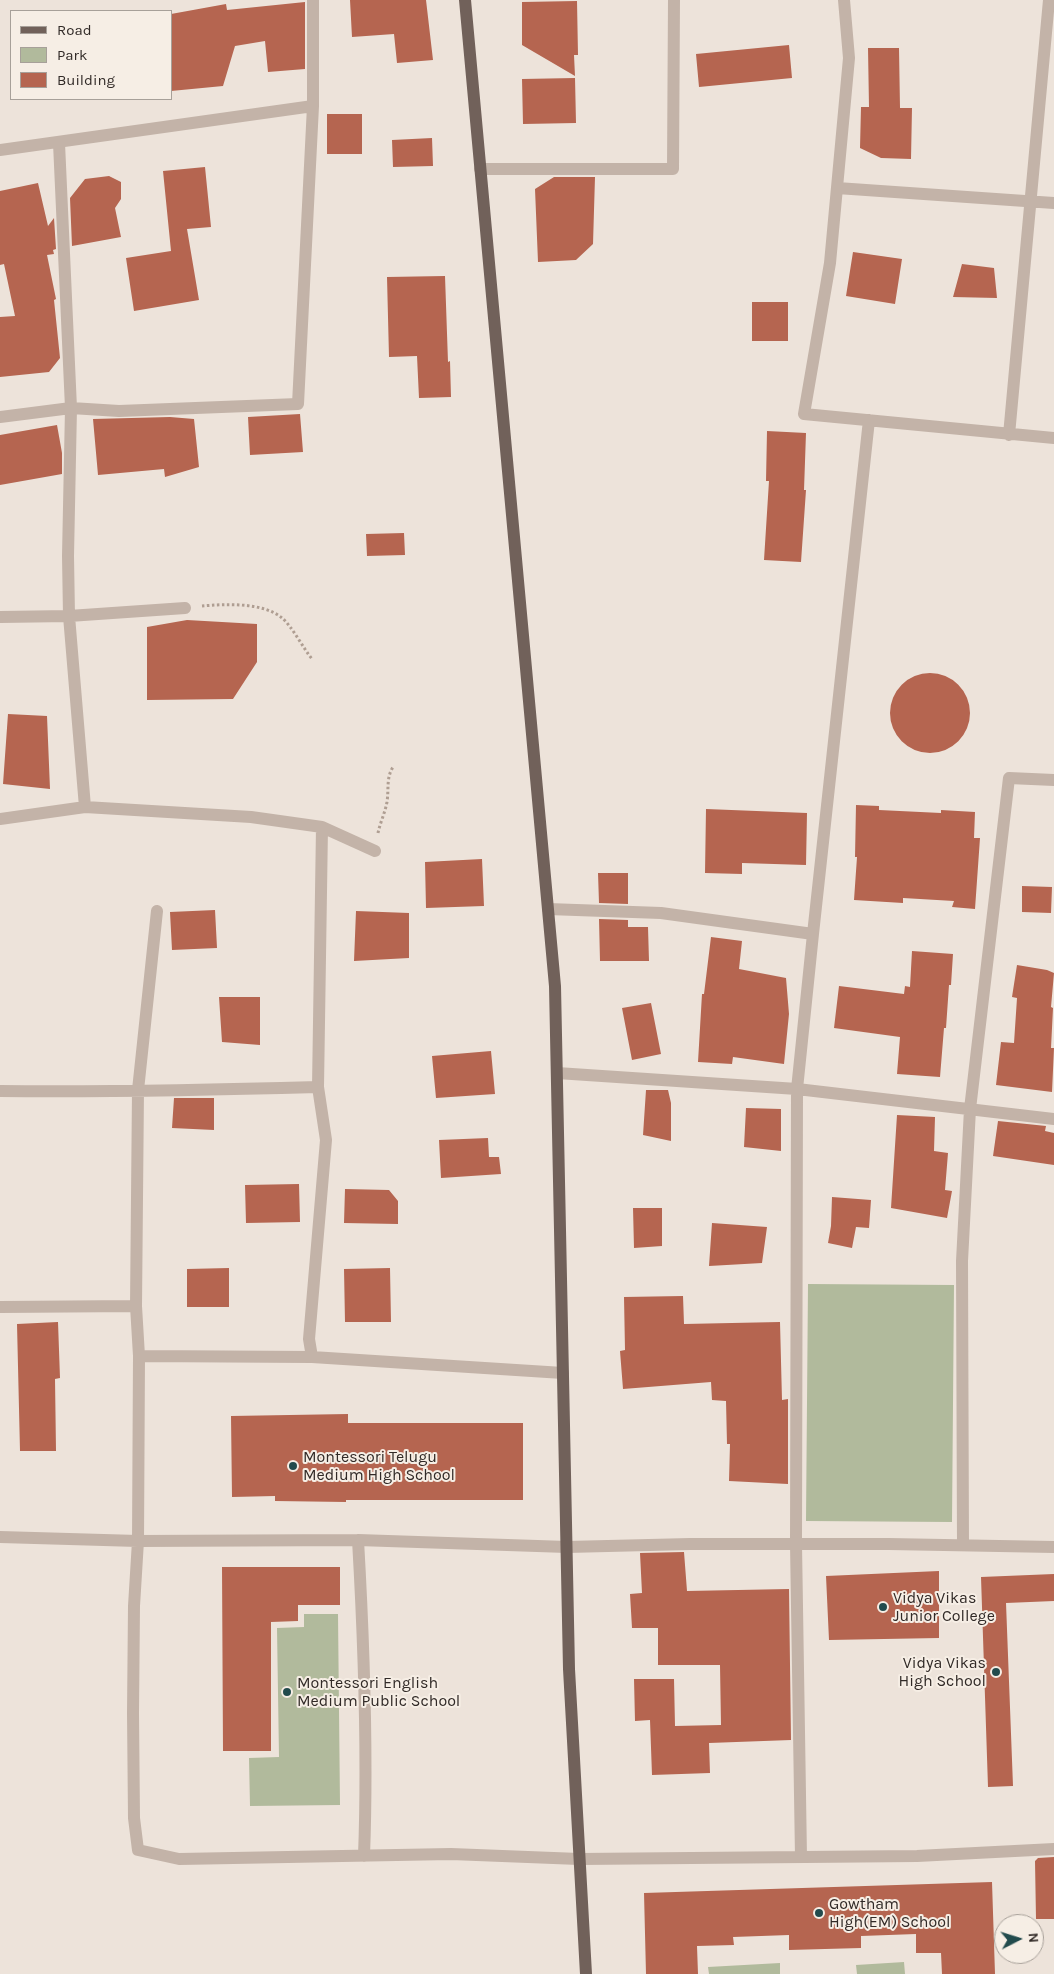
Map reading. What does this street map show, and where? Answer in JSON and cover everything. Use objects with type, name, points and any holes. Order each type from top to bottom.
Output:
[{"type":"main road","points":[[465,0],[555,986],[569,1669],[586,1974]]},
{"type":"street","points":[[0,417],[71,408],[120,411],[298,404],[313,106],[314,0]]},
{"type":"street","points":[[480,169],[673,170],[674,0]]},
{"type":"street","points":[[844,0],[849,58],[830,263],[804,414],[1054,438]]},
{"type":"street","points":[[1009,435],[1050,0]]},
{"type":"street","points":[[0,150],[313,106]]},
{"type":"street","points":[[59,143],[71,408],[68,556],[69,616],[85,807]]},
{"type":"street","points":[[837,188],[1054,203]]},
{"type":"street","points":[[801,1857],[796,1544],[797,1089],[812,934],[869,420]]},
{"type":"street","points":[[0,617],[69,616],[185,608]]},
{"type":"street","points":[[963,1545],[962,1261],[970,1109],[1009,778],[1054,780]]},
{"type":"street","points":[[0,819],[85,807],[251,817],[322,827],[375,851]]},
{"type":"street","points":[[312,1357],[309,1339],[326,1140],[318,1086],[322,827]]},
{"type":"street","points":[[548,909],[661,912],[812,934]]},
{"type":"street","points":[[157,911],[138,1090],[136,1306],[139,1356],[138,1541],[134,1606],[133,1713],[134,1818],[138,1850],[179,1860],[450,1854],[580,1859],[917,1856],[1054,1849]]},
{"type":"street","points":[[557,1074],[797,1089],[1054,1119]]},
{"type":"street","points":[[0,1091],[138,1090],[174,1092],[318,1086]]},
{"type":"street","points":[[0,1307],[136,1306]]},
{"type":"street","points":[[139,1356],[312,1357],[563,1373]]},
{"type":"street","points":[[0,1537],[138,1541],[358,1540],[567,1547],[796,1544],[1054,1547]]},
{"type":"street","points":[[358,1540],[364,1659],[366,1801],[364,1856]]},
{"type":"path","points":[[185,608],[238,605],[257,607],[275,613],[291,628],[312,659]]},
{"type":"path","points":[[375,851],[381,818],[387,803],[388,774],[393,766]]},
{"type":"green space","points":[[808,1284],[954,1285],[952,1522],[806,1521]]},
{"type":"green space","points":[[304,1614],[338,1614],[340,1805],[250,1806],[249,1758],[279,1757],[277,1628],[304,1627]]},
{"type":"green space","points":[[904,1962],[905,1974],[857,1974],[856,1965]]},
{"type":"green space","points":[[780,1963],[780,1974],[709,1974],[708,1967]]},
{"type":"building","points":[[350,0],[426,0],[433,60],[397,63],[394,34],[352,37]]},
{"type":"building","points":[[577,1],[578,55],[574,55],[575,76],[522,45],[522,2]]},
{"type":"building","points":[[305,2],[305,69],[268,72],[265,41],[235,46],[223,86],[172,91],[172,14],[226,4],[227,10]]},
{"type":"building","points":[[789,45],[792,78],[699,87],[696,54]]},
{"type":"building","points":[[868,48],[899,48],[900,108],[912,108],[911,159],[881,158],[860,148],[861,107],[869,107]]},
{"type":"building","points":[[575,78],[576,123],[523,124],[522,79]]},
{"type":"building","points":[[327,114],[362,114],[362,154],[327,154]]},
{"type":"building","points":[[432,138],[433,166],[393,167],[392,140]]},
{"type":"building","points":[[205,167],[211,227],[187,229],[199,300],[134,311],[126,258],[171,251],[163,171]]},
{"type":"building","points":[[109,176],[121,182],[121,199],[115,208],[121,237],[72,246],[70,198],[85,179]]},
{"type":"building","points":[[554,177],[595,177],[593,244],[576,260],[538,262],[535,189]]},
{"type":"building","points":[[38,183],[48,226],[54,218],[56,249],[53,250],[54,254],[47,255],[56,299],[54,300],[60,358],[49,372],[0,377],[0,317],[15,316],[4,264],[0,265],[0,191]]},
{"type":"building","points":[[853,252],[902,259],[895,304],[846,296]]},
{"type":"building","points":[[962,264],[994,268],[997,298],[953,297]]},
{"type":"building","points":[[445,276],[451,397],[419,398],[417,356],[389,357],[387,277]]},
{"type":"building","points":[[752,302],[788,302],[788,341],[752,341]]},
{"type":"building","points":[[300,414],[303,452],[250,455],[248,417]]},
{"type":"building","points":[[170,417],[194,419],[199,467],[165,477],[164,469],[98,475],[93,419]]},
{"type":"building","points":[[57,425],[62,453],[62,474],[0,485],[0,435]]},
{"type":"building","points":[[767,431],[806,433],[804,490],[806,490],[801,562],[764,560],[769,481],[766,481]]},
{"type":"building","points":[[404,533],[405,555],[367,556],[366,534]]},
{"type":"building","points":[[187,620],[257,624],[257,662],[233,699],[147,700],[147,627]]},
{"type":"building","points":[[930,673],[945,676],[958,685],[967,698],[970,713],[967,728],[958,741],[945,750],[930,753],[915,750],[902,741],[893,728],[890,713],[893,698],[902,685],[915,676]]},
{"type":"building","points":[[8,714],[47,716],[50,789],[3,784]]},
{"type":"building","points":[[856,805],[879,806],[879,810],[941,813],[941,810],[975,812],[974,838],[980,838],[975,909],[952,907],[954,901],[903,898],[903,903],[854,900],[857,857],[855,857]]},
{"type":"building","points":[[706,809],[807,813],[806,865],[742,863],[742,874],[705,873]]},
{"type":"building","points":[[482,859],[484,906],[426,908],[425,862]]},
{"type":"building","points":[[598,873],[628,873],[628,904],[599,903]]},
{"type":"building","points":[[1022,886],[1052,887],[1051,913],[1022,912]]},
{"type":"building","points":[[215,910],[217,948],[172,950],[170,912]]},
{"type":"building","points":[[356,911],[409,913],[409,958],[354,961]]},
{"type":"building","points":[[599,919],[628,920],[628,927],[648,927],[649,961],[600,961]]},
{"type":"building","points":[[711,937],[742,941],[739,969],[786,978],[789,1014],[784,1064],[733,1057],[732,1064],[698,1062],[702,994],[704,994]]},
{"type":"building","points":[[912,951],[953,954],[940,1077],[897,1074],[900,1037],[834,1028],[839,986],[904,994],[905,986],[910,987]]},
{"type":"building","points":[[1017,965],[1054,973],[1051,1007],[1053,1008],[1051,1048],[1054,1048],[1052,1092],[996,1085],[1001,1042],[1014,1043],[1017,998],[1012,997]]},
{"type":"building","points":[[219,997],[260,997],[260,1045],[222,1042]]},
{"type":"building","points":[[651,1003],[661,1054],[632,1060],[622,1008]]},
{"type":"building","points":[[491,1051],[495,1094],[436,1098],[432,1056]]},
{"type":"building","points":[[646,1090],[668,1090],[671,1103],[671,1141],[643,1135]]},
{"type":"building","points":[[174,1098],[214,1098],[214,1130],[172,1128]]},
{"type":"building","points":[[746,1108],[781,1109],[781,1151],[744,1147]]},
{"type":"building","points":[[897,1115],[935,1117],[934,1151],[948,1153],[945,1190],[952,1191],[947,1218],[891,1208]]},
{"type":"building","points":[[998,1121],[1046,1126],[1045,1131],[1054,1133],[1054,1165],[993,1156]]},
{"type":"building","points":[[488,1138],[489,1157],[499,1157],[501,1174],[441,1178],[439,1140]]},
{"type":"building","points":[[299,1184],[300,1222],[246,1223],[245,1185]]},
{"type":"building","points":[[345,1189],[389,1190],[398,1201],[398,1224],[344,1223]]},
{"type":"building","points":[[832,1197],[871,1200],[869,1228],[856,1227],[852,1248],[828,1243],[831,1226]]},
{"type":"building","points":[[633,1208],[662,1208],[662,1246],[634,1248]]},
{"type":"building","points":[[712,1223],[767,1227],[762,1263],[709,1266]]},
{"type":"building","points":[[229,1268],[229,1307],[187,1307],[187,1269]]},
{"type":"building","points":[[390,1268],[391,1322],[345,1322],[344,1269]]},
{"type":"building","points":[[683,1296],[684,1324],[780,1322],[782,1400],[788,1399],[788,1484],[729,1481],[730,1444],[727,1444],[726,1401],[712,1400],[711,1382],[623,1389],[620,1351],[625,1350],[624,1297]]},
{"type":"building","points":[[58,1322],[60,1378],[55,1379],[56,1451],[20,1451],[17,1324]]},
{"type":"building","points":[[348,1414],[348,1423],[523,1423],[523,1500],[346,1500],[346,1502],[275,1501],[275,1496],[232,1497],[231,1416]]},
{"type":"building","points":[[684,1552],[687,1591],[789,1589],[791,1740],[709,1743],[710,1773],[652,1775],[650,1720],[635,1721],[634,1679],[674,1679],[675,1726],[721,1725],[720,1665],[658,1665],[658,1628],[632,1628],[630,1594],[642,1593],[640,1553]]},
{"type":"building","points":[[222,1567],[340,1567],[340,1605],[298,1605],[298,1621],[271,1622],[271,1751],[223,1751]]},
{"type":"building","name":"Vidya Vikas Junior College","points":[[939,1571],[939,1638],[829,1640],[826,1576]]},
{"type":"building","name":"Vidya Vikas High School","points":[[1054,1574],[1054,1601],[1006,1603],[1013,1786],[988,1787],[981,1577]]},
{"type":"building","points":[[1054,1857],[1054,1919],[1044,1919],[1044,1914],[1036,1914],[1035,1861],[1038,1858]]},
{"type":"building","name":"Gowtham High(EM) School","points":[[992,1882],[995,1974],[942,1974],[941,1953],[916,1953],[916,1934],[861,1936],[861,1948],[789,1950],[789,1935],[733,1937],[734,1945],[697,1946],[698,1974],[646,1974],[644,1893]]},
{"type":"place","name":"Montessori Telugu Medium High School","points":[[293,1466]]},
{"type":"place","name":"Vidya Vikas Junior College","points":[[883,1607]]},
{"type":"place","name":"Vidya Vikas High School","points":[[996,1672]]},
{"type":"place","name":"Montessori English Medium Public School","points":[[287,1692]]},
{"type":"place","name":"Gowtham High(EM) School","points":[[819,1913]]}]
